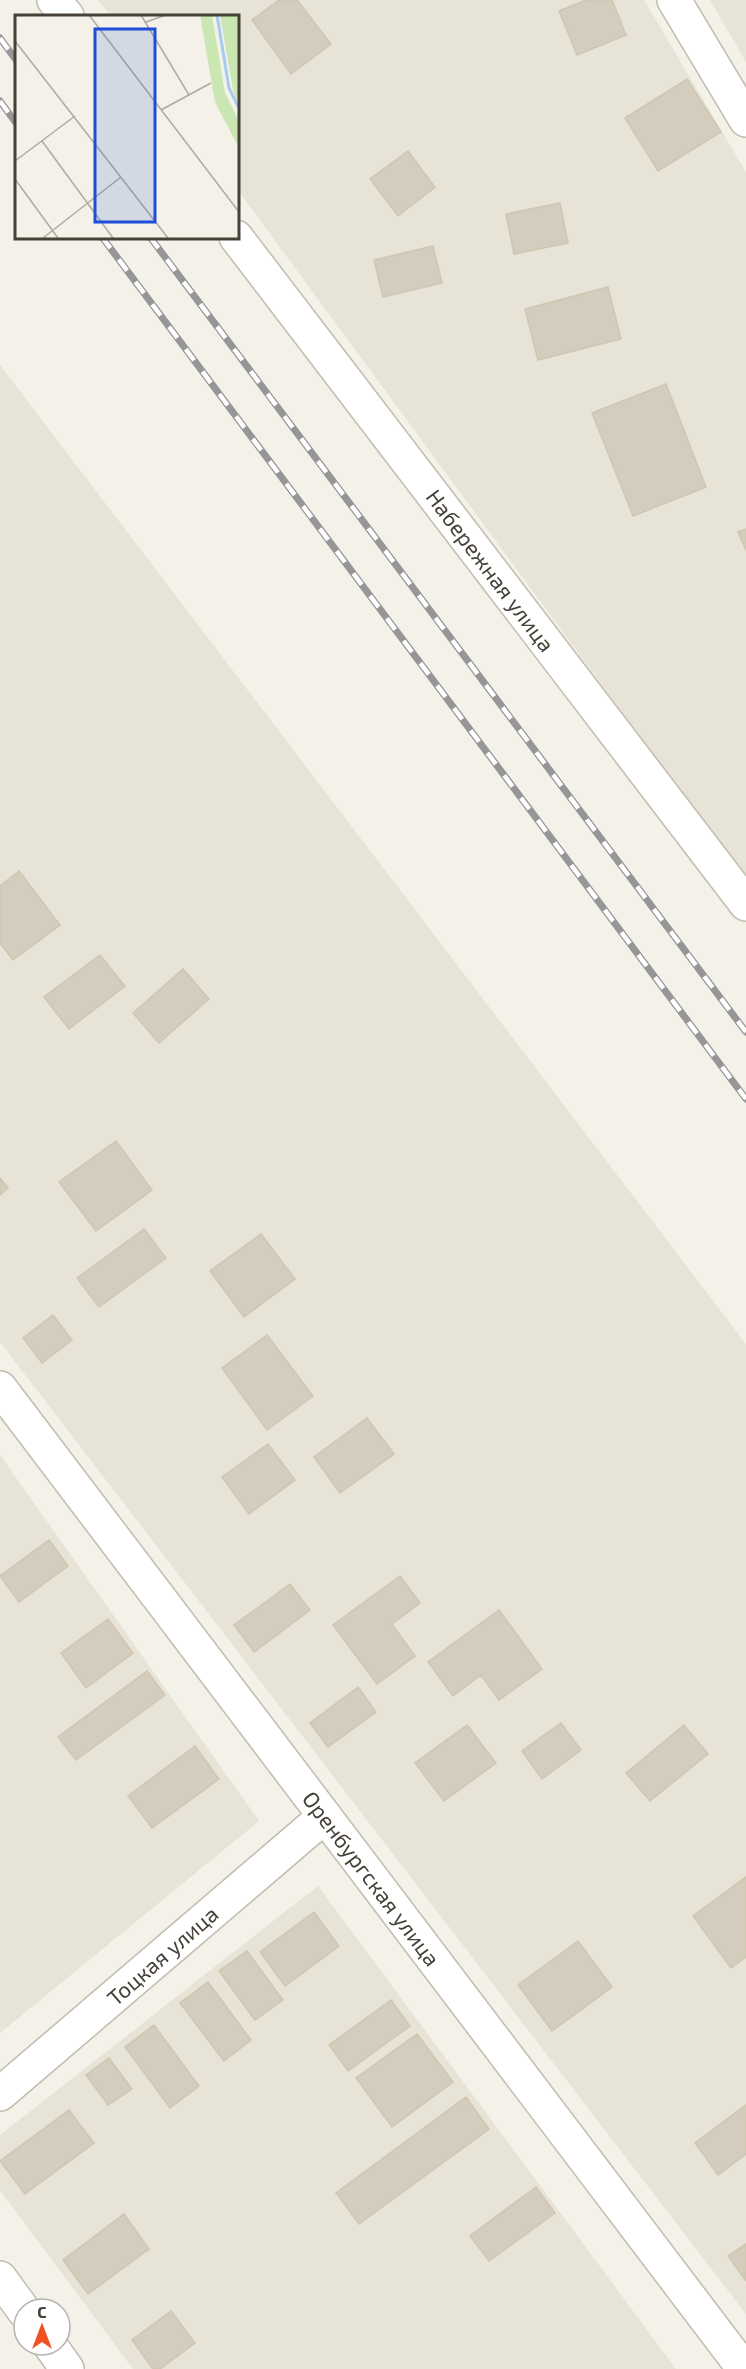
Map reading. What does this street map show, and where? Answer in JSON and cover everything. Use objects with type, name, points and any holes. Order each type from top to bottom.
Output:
[{"type":"street","points":[[54,0],[66,15]]},
{"type":"street","points":[[674,0],[746,120]]},
{"type":"street","name":"Набережная улица","points":[[237,238],[746,904]]},
{"type":"street","name":"Оренбургская улица","points":[[0,1388],[744,2369]]},
{"type":"street","name":"Тоцкая улица","points":[[0,2094],[325,1816]]},
{"type":"street","points":[[0,2278],[14,2297]]},
{"type":"shaded area","points":[[98,0],[644,0],[746,172],[746,881],[238,190],[238,15],[110,15]]},
{"type":"shaded area","points":[[710,0],[746,0],[746,62]]},
{"type":"shaded area","points":[[0,365],[746,1344],[746,2314],[0,1342]]},
{"type":"shaded area","points":[[0,1455],[259,1821],[0,2033]]},
{"type":"shaded area","points":[[318,1886],[676,2369],[133,2369],[0,2190],[0,2135]]},
{"type":"building","points":[[279,0],[297,0],[331,44],[291,74],[252,20]]},
{"type":"building","points":[[586,0],[612,0],[626,35],[577,55],[559,11]]},
{"type":"building","points":[[687,79],[721,132],[658,171],[625,118]]},
{"type":"building","points":[[408,151],[435,187],[398,216],[370,179]]},
{"type":"building","points":[[560,203],[568,243],[514,254],[506,214]]},
{"type":"building","points":[[433,246],[442,283],[383,297],[374,260]]},
{"type":"building","points":[[608,287],[621,339],[538,360],[525,309]]},
{"type":"building","points":[[666,384],[706,487],[633,516],[592,413]]},
{"type":"building","points":[[746,529],[746,550],[738,532]]},
{"type":"building","points":[[19,871],[60,925],[13,960],[0,943],[0,886]]},
{"type":"building","points":[[100,955],[125,986],[69,1029],[44,997]]},
{"type":"building","points":[[183,969],[209,999],[159,1043],[133,1013]]},
{"type":"building","points":[[116,1141],[152,1190],[96,1231],[59,1182]]},
{"type":"building","points":[[0,1178],[8,1188],[0,1195]]},
{"type":"building","points":[[144,1229],[166,1258],[99,1307],[77,1278]]},
{"type":"building","points":[[261,1234],[295,1279],[244,1317],[210,1271]]},
{"type":"building","points":[[53,1315],[72,1340],[42,1363],[23,1338]]},
{"type":"building","points":[[267,1335],[313,1396],[267,1430],[222,1368]]},
{"type":"building","points":[[367,1418],[394,1454],[340,1493],[314,1457]]},
{"type":"building","points":[[268,1444],[295,1480],[249,1514],[222,1477]]},
{"type":"building","points":[[49,1540],[68,1566],[19,1602],[0,1576]]},
{"type":"building","points":[[400,1576],[420,1603],[392,1624],[415,1656],[377,1684],[333,1625]]},
{"type":"building","points":[[290,1584],[310,1610],[254,1652],[234,1625]]},
{"type":"building","points":[[499,1610],[542,1669],[499,1700],[481,1675],[453,1696],[428,1662]]},
{"type":"building","points":[[108,1619],[133,1653],[86,1688],[61,1653]]},
{"type":"building","points":[[147,1671],[165,1695],[76,1760],[58,1737]]},
{"type":"building","points":[[358,1687],[376,1712],[328,1747],[310,1723]]},
{"type":"building","points":[[561,1723],[581,1750],[542,1779],[522,1751]]},
{"type":"building","points":[[467,1725],[496,1763],[444,1801],[415,1763]]},
{"type":"building","points":[[684,1725],[708,1754],[650,1801],[626,1773]]},
{"type":"building","points":[[195,1746],[219,1779],[152,1828],[128,1796]]},
{"type":"building","points":[[746,1877],[746,1957],[731,1968],[693,1916]]},
{"type":"building","points":[[314,1912],[339,1946],[285,1986],[260,1952]]},
{"type":"building","points":[[578,1941],[612,1987],[552,2031],[518,1985]]},
{"type":"building","points":[[247,1951],[283,2000],[255,2020],[219,1971]]},
{"type":"building","points":[[208,1982],[251,2040],[224,2061],[180,2003]]},
{"type":"building","points":[[391,2000],[410,2026],[348,2071],[329,2045]]},
{"type":"building","points":[[154,2025],[199,2086],[170,2108],[125,2047]]},
{"type":"building","points":[[417,2034],[453,2082],[392,2127],[356,2078]]},
{"type":"building","points":[[109,2058],[132,2089],[108,2105],[86,2075]]},
{"type":"building","points":[[466,2097],[489,2129],[359,2224],[336,2193]]},
{"type":"building","points":[[746,2105],[746,2154],[718,2175],[695,2143]]},
{"type":"building","points":[[69,2110],[94,2143],[25,2194],[0,2161]]},
{"type":"building","points":[[536,2187],[555,2213],[489,2261],[470,2236]]},
{"type":"building","points":[[124,2214],[149,2249],[88,2294],[63,2260]]},
{"type":"building","points":[[746,2244],[746,2281],[728,2256]]},
{"type":"building","points":[[171,2311],[195,2343],[160,2369],[153,2369],[132,2340]]},
{"type":"railway","points":[[0,38],[15,59]]},
{"type":"railway","points":[[0,101],[15,122]]},
{"type":"railway","points":[[103,238],[746,1099]]},
{"type":"railway","points":[[151,238],[746,1032]]}]
